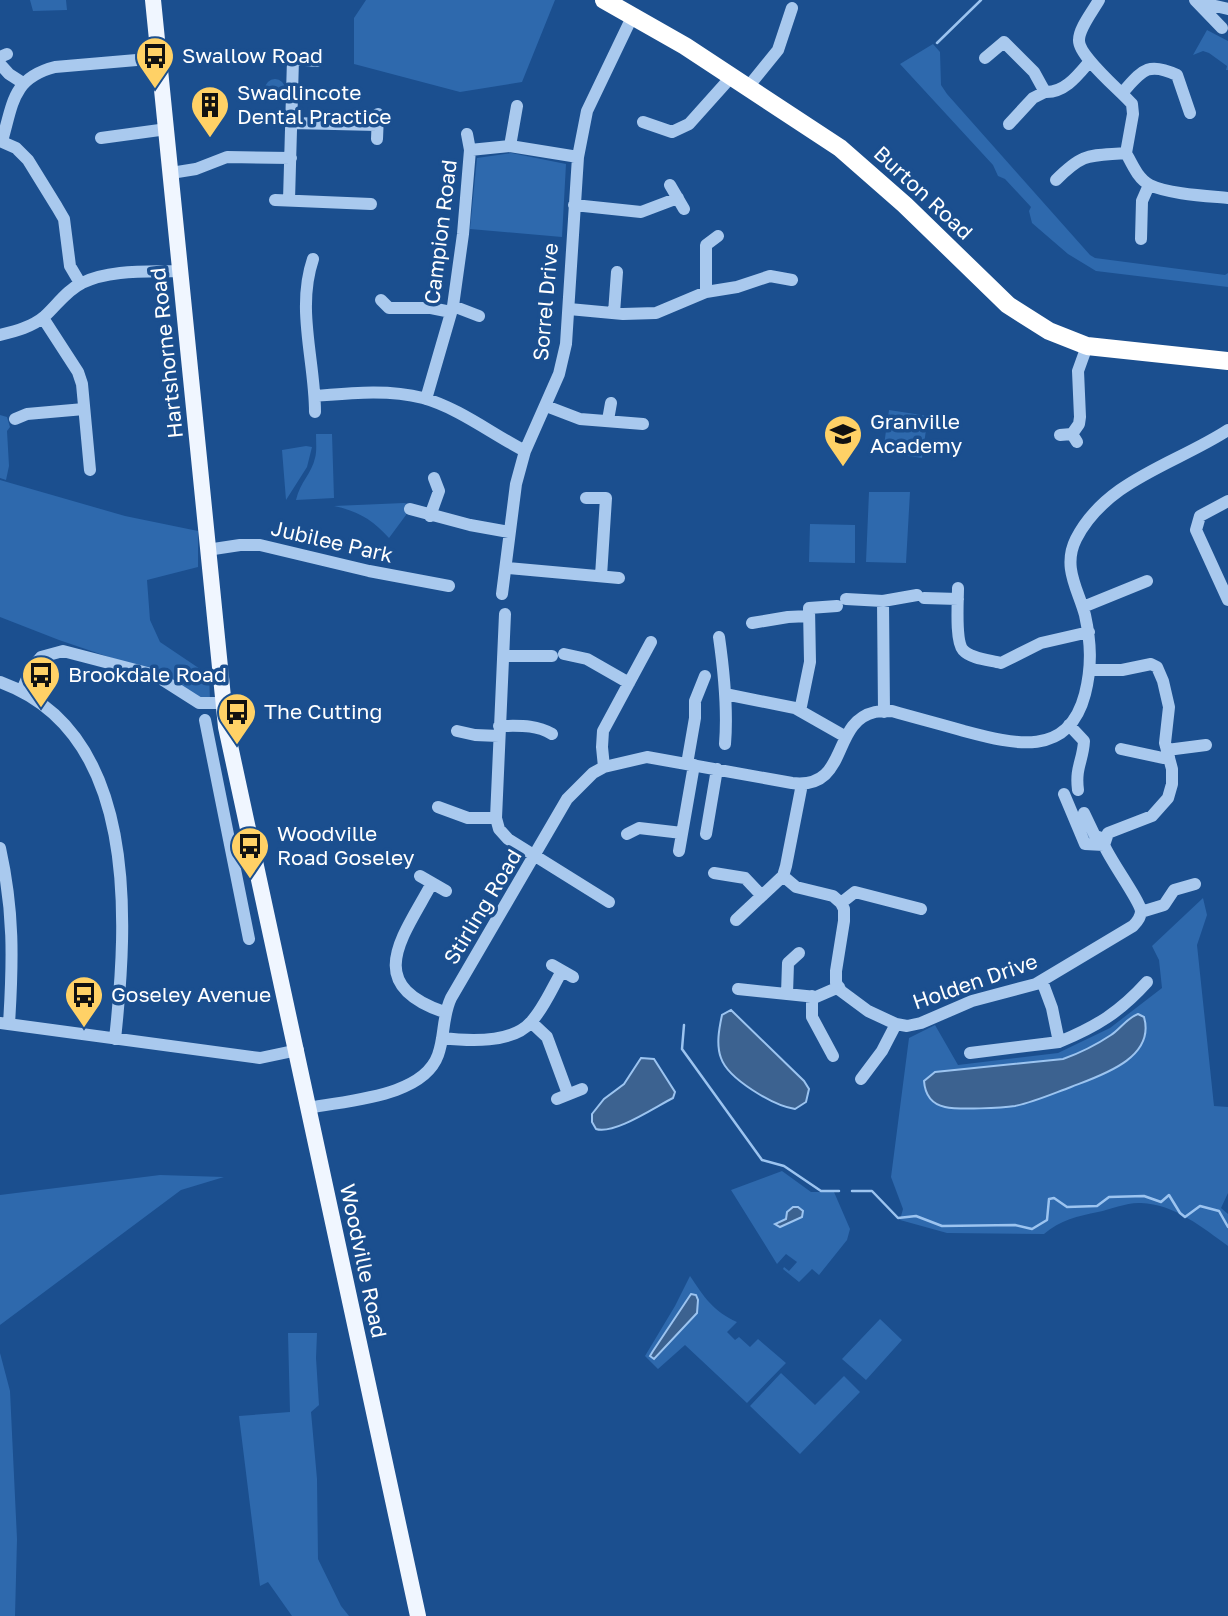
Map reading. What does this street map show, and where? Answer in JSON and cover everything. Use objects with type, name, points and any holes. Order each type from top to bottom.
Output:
[{"type":"highway","name":"Burton Road","points":[[604,0],[732,76],[823,136],[859,163],[1008,305],[1049,331],[1087,346],[1228,361]]},
{"type":"main road","name":"Hartshorne Road","points":[[153,0],[207,550],[220,650],[223,703]]},
{"type":"main road","name":"Woodville Road","points":[[223,703],[418,1616]]},
{"type":"street","points":[[1099,0],[1078,41],[1083,53],[1132,104],[1133,114],[1126,153],[1138,174],[1149,184],[1187,193],[1228,198]]},
{"type":"street","points":[[1196,1],[1228,10],[1223,16],[1225,31]]},
{"type":"street","points":[[1196,1],[1225,31]]},
{"type":"street","points":[[748,87],[778,50],[792,9]]},
{"type":"street","name":"Sorrel Drive","points":[[502,594],[516,484],[525,451],[546,406],[561,364],[569,309],[578,157],[587,111],[633,15]]},
{"type":"street","points":[[985,58],[1004,43],[1034,72],[1045,92]]},
{"type":"street","points":[[2,58],[9,74],[23,83]]},
{"type":"street","points":[[80,284],[70,265],[64,219],[58,207],[28,160],[16,148],[1,141],[16,93],[23,83],[39,71],[55,67],[160,58]]},
{"type":"street","points":[[289,200],[292,123],[287,59],[317,61]]},
{"type":"street","points":[[1009,124],[1033,98],[1045,92],[1055,92],[1068,84],[1090,61]]},
{"type":"street","points":[[1122,93],[1142,71],[1153,67],[1163,69],[1177,75],[1190,113]]},
{"type":"street","points":[[643,122],[672,132],[689,124],[732,76]]},
{"type":"street","points":[[510,146],[517,106]]},
{"type":"street","points":[[292,123],[377,126]]},
{"type":"street","points":[[101,138],[167,129]]},
{"type":"street","name":"Campion Road","points":[[425,398],[452,309],[463,234],[470,150],[467,134]]},
{"type":"street","name":"Campion Road","points":[[470,150],[510,146],[578,157]]},
{"type":"street","points":[[1056,180],[1072,164],[1084,157],[1126,153]]},
{"type":"street","points":[[171,173],[196,169],[227,157],[291,158]]},
{"type":"street","points":[[1141,239],[1142,201],[1149,184]]},
{"type":"street","points":[[574,205],[641,212],[681,203],[670,185]]},
{"type":"street","points":[[275,200],[372,204]]},
{"type":"street","points":[[706,292],[706,245],[718,236]]},
{"type":"street","points":[[313,259],[303,274],[315,412]]},
{"type":"street","points":[[0,335],[28,327],[43,318],[80,284],[94,278],[180,271]]},
{"type":"street","points":[[614,313],[617,272]]},
{"type":"street","points":[[569,309],[656,313],[706,292],[737,288],[770,276],[792,279]]},
{"type":"street","points":[[381,300],[389,308],[452,309],[479,316]]},
{"type":"street","points":[[43,318],[78,373],[82,384],[82,455],[90,470]]},
{"type":"street","points":[[1070,437],[1079,424],[1078,371],[1087,346]]},
{"type":"street","points":[[315,397],[363,392],[398,393],[425,398],[468,418],[525,451]]},
{"type":"street","points":[[608,420],[611,402]]},
{"type":"street","points":[[546,406],[580,419],[643,424]]},
{"type":"street","points":[[15,419],[27,414],[84,409]]},
{"type":"street","points":[[736,920],[783,876],[802,784],[828,774],[846,737],[861,718],[874,712],[892,711],[1008,743],[1037,743],[1060,734],[1083,704],[1091,670],[1089,632],[1071,577],[1069,562],[1075,540],[1101,505],[1150,470],[1204,446],[1228,430]]},
{"type":"street","points":[[430,516],[439,491],[434,478]]},
{"type":"street","points":[[586,498],[606,498],[601,576]]},
{"type":"street","points":[[1228,501],[1200,516],[1196,530],[1228,600]]},
{"type":"street","points":[[410,509],[430,516],[509,532]]},
{"type":"street","name":"Jubilee Park","points":[[207,550],[260,545],[369,571],[449,586]]},
{"type":"street","points":[[507,568],[619,578]]},
{"type":"street","points":[[1083,607],[1147,581]]},
{"type":"street","points":[[800,711],[810,662],[809,608],[841,602],[958,594],[959,640],[962,650],[979,658],[1001,663],[1041,643],[1089,632]]},
{"type":"street","points":[[883,601],[884,712]]},
{"type":"street","points":[[505,614],[496,818],[499,829],[508,839],[609,902]]},
{"type":"street","points":[[752,623],[809,616]]},
{"type":"street","points":[[719,637],[725,675],[725,744]]},
{"type":"street","points":[[604,767],[601,747],[603,731],[652,642]]},
{"type":"street","points":[[22,690],[31,669],[41,657],[63,651],[155,676],[199,703],[223,703]]},
{"type":"street","points":[[503,656],[558,655],[587,659],[629,683]]},
{"type":"street","points":[[1091,670],[1122,670],[1145,664],[1157,667],[1169,707],[1165,743],[1172,784],[1168,798],[1152,816],[1108,833],[1104,842]]},
{"type":"street","points":[[679,851],[695,701],[705,676]]},
{"type":"street","points":[[0,682],[22,690],[56,717],[85,751],[98,775],[111,818],[122,914],[120,999],[115,1040]]},
{"type":"street","points":[[724,694],[800,711],[846,737]]},
{"type":"street","points":[[226,727],[206,725],[249,939]]},
{"type":"street","points":[[1069,725],[1084,741],[1077,766],[1078,790]]},
{"type":"street","points":[[457,731],[475,735],[527,726],[552,734]]},
{"type":"street","points":[[1121,749],[1163,758],[1168,753],[1206,745]]},
{"type":"street","name":"Stirling Road","points":[[309,1108],[396,1091],[413,1084],[432,1067],[442,1038],[444,1012],[567,800],[593,773],[604,767],[647,757],[802,784]]},
{"type":"street","points":[[706,834],[717,769]]},
{"type":"street","points":[[1064,794],[1085,844],[1104,842]]},
{"type":"street","points":[[438,807],[468,818],[496,818]]},
{"type":"street","points":[[1084,813],[1095,836],[1104,842],[1110,860],[1141,912]]},
{"type":"street","points":[[627,834],[639,828],[682,833]]},
{"type":"street","points":[[0,848],[6,907],[13,941],[4,1024],[260,1058],[298,1050]]},
{"type":"street","points":[[714,873],[745,878],[762,896]]},
{"type":"street","points":[[420,876],[446,891]]},
{"type":"street","points":[[738,989],[812,996],[826,994],[839,987],[836,971],[844,921],[841,903],[833,896],[796,887],[783,876]]},
{"type":"street","points":[[432,883],[397,950],[396,966],[398,980],[406,992],[427,1006],[444,1012]]},
{"type":"street","name":"Holden Drive","points":[[839,987],[852,1001],[896,1024],[907,1026],[922,1023],[972,1000],[1042,981],[1133,926],[1141,912],[1164,905],[1174,890],[1195,884]]},
{"type":"street","points":[[841,903],[855,892],[921,909]]},
{"type":"street","points":[[246,920],[267,915]]},
{"type":"street","points":[[787,994],[788,963],[799,953]]},
{"type":"street","points":[[442,1038],[471,1040],[502,1037],[524,1028],[531,1022],[562,971]]},
{"type":"street","points":[[1042,981],[1052,1008],[1059,1042]]},
{"type":"street","points":[[970,1053],[1059,1042],[1112,1016],[1147,982]]},
{"type":"street","points":[[812,996],[812,1017],[833,1055]]},
{"type":"street","points":[[531,1022],[547,1037],[563,1096],[582,1089]]},
{"type":"street","points":[[861,1079],[882,1051],[896,1024]]},
{"type":"shaded area","points":[[30,0],[66,0],[67,10],[33,11]]},
{"type":"shaded area","points":[[366,0],[555,0],[522,82],[460,92],[354,64],[354,18]]},
{"type":"shaded area","points":[[1207,30],[1228,41],[1228,70],[1227,66],[1209,53],[1203,51],[1193,55]]},
{"type":"shaded area","points":[[933,44],[940,52],[941,85],[947,94],[1090,255],[1095,258],[1225,275],[1228,273],[1228,287],[1096,271],[1068,254],[1032,223],[1029,211],[1031,207],[1005,179],[998,176],[993,165],[900,64]]},
{"type":"shaded area","points":[[275,79],[282,82],[285,89],[282,96],[275,99],[268,96],[265,89],[268,82]]},
{"type":"shaded area","points":[[511,153],[566,164],[562,237],[470,229],[477,158]]},
{"type":"shaded area","points":[[889,410],[928,416],[922,458],[883,452]]},
{"type":"shaded area","points":[[0,415],[7,417],[10,427],[7,431],[9,466],[6,480],[0,478]]},
{"type":"shaded area","points":[[316,434],[332,434],[334,498],[296,500],[313,463]]},
{"type":"shaded area","points":[[312,447],[307,467],[286,500],[282,450]]},
{"type":"shaded area","points":[[0,480],[125,516],[198,531],[198,567],[147,580],[150,620],[160,642],[209,675],[210,701],[202,700],[156,673],[0,617]]},
{"type":"shaded area","points":[[869,492],[910,492],[906,563],[866,562]]},
{"type":"shaded area","points":[[409,504],[406,515],[389,538],[365,517],[334,506]]},
{"type":"shaded area","points":[[810,524],[855,525],[855,563],[809,562]]},
{"type":"shaded area","points":[[1203,898],[1207,915],[1197,945],[1214,1106],[1228,1107],[1228,1193],[1221,1208],[1228,1214],[1228,1246],[1176,1212],[1141,1203],[1076,1217],[1056,1225],[1044,1234],[947,1233],[900,1220],[903,1209],[891,1177],[909,1038],[935,1025],[958,1065],[1058,1053],[1110,1028],[1162,988],[1159,960],[1152,946]]},
{"type":"shaded area","points":[[731,1010],[804,1081],[809,1089],[806,1102],[795,1109],[776,1103],[742,1083],[725,1066],[719,1053],[719,1031],[722,1015]]},
{"type":"shaded area","points":[[1138,1014],[1144,1017],[1145,1032],[1142,1044],[1134,1055],[1110,1071],[1043,1098],[1009,1107],[951,1108],[936,1104],[926,1090],[924,1081],[935,1072],[1063,1059],[1100,1042]]},
{"type":"shaded area","points":[[641,1058],[654,1059],[675,1092],[673,1098],[624,1124],[604,1130],[596,1129],[592,1114],[604,1099],[624,1084]]},
{"type":"shaded area","points":[[782,1171],[811,1192],[834,1192],[850,1229],[847,1240],[819,1275],[812,1269],[799,1282],[783,1269],[784,1267],[789,1271],[797,1262],[786,1254],[777,1264],[731,1190]]},
{"type":"shaded area","points":[[160,1175],[224,1177],[181,1190],[0,1325],[0,1195]]},
{"type":"shaded area","points":[[793,1207],[803,1211],[802,1217],[780,1227],[775,1224],[786,1219],[787,1212]]},
{"type":"shaded area","points":[[690,1276],[710,1303],[737,1322],[727,1332],[735,1340],[739,1337],[750,1347],[758,1339],[786,1363],[747,1403],[685,1345],[658,1369],[645,1356]]},
{"type":"shaded area","points":[[691,1294],[696,1295],[698,1300],[697,1313],[654,1359],[650,1356]]},
{"type":"shaded area","points":[[880,1319],[902,1340],[866,1380],[842,1359]]},
{"type":"shaded area","points":[[288,1333],[317,1333],[319,1405],[311,1412],[317,1479],[318,1559],[341,1606],[349,1616],[292,1616],[268,1582],[260,1586],[239,1416],[290,1412]]},
{"type":"shaded area","points":[[0,1353],[10,1391],[17,1539],[15,1616],[0,1616]]},
{"type":"shaded area","points":[[781,1373],[815,1405],[844,1376],[860,1392],[800,1454],[750,1406]]},
{"type":"waterway","points":[[937,43],[981,0]]},
{"type":"waterway","points":[[684,1025],[682,1049],[762,1160],[784,1166],[821,1191],[839,1191]]},
{"type":"waterway","points":[[852,1191],[872,1191],[898,1218],[916,1216],[942,1226],[1015,1225],[1032,1229],[1047,1220],[1049,1199],[1054,1198],[1067,1207],[1097,1206],[1109,1197],[1144,1196],[1161,1202],[1169,1195],[1185,1217],[1200,1206],[1219,1211],[1228,1227]]},
{"type":"place","name":"Swallow Road","points":[[155,90]]},
{"type":"place","name":"Swadlincote Dental Practice","points":[[210,139]]},
{"type":"place","name":"Granville Academy","points":[[843,468]]},
{"type":"place","name":"Brookdale Road","points":[[41,709]]},
{"type":"place","name":"The Cutting","points":[[237,746]]},
{"type":"place","name":"Woodville Road Goseley","points":[[250,880]]},
{"type":"place","name":"Goseley Avenue","points":[[84,1029]]}]
